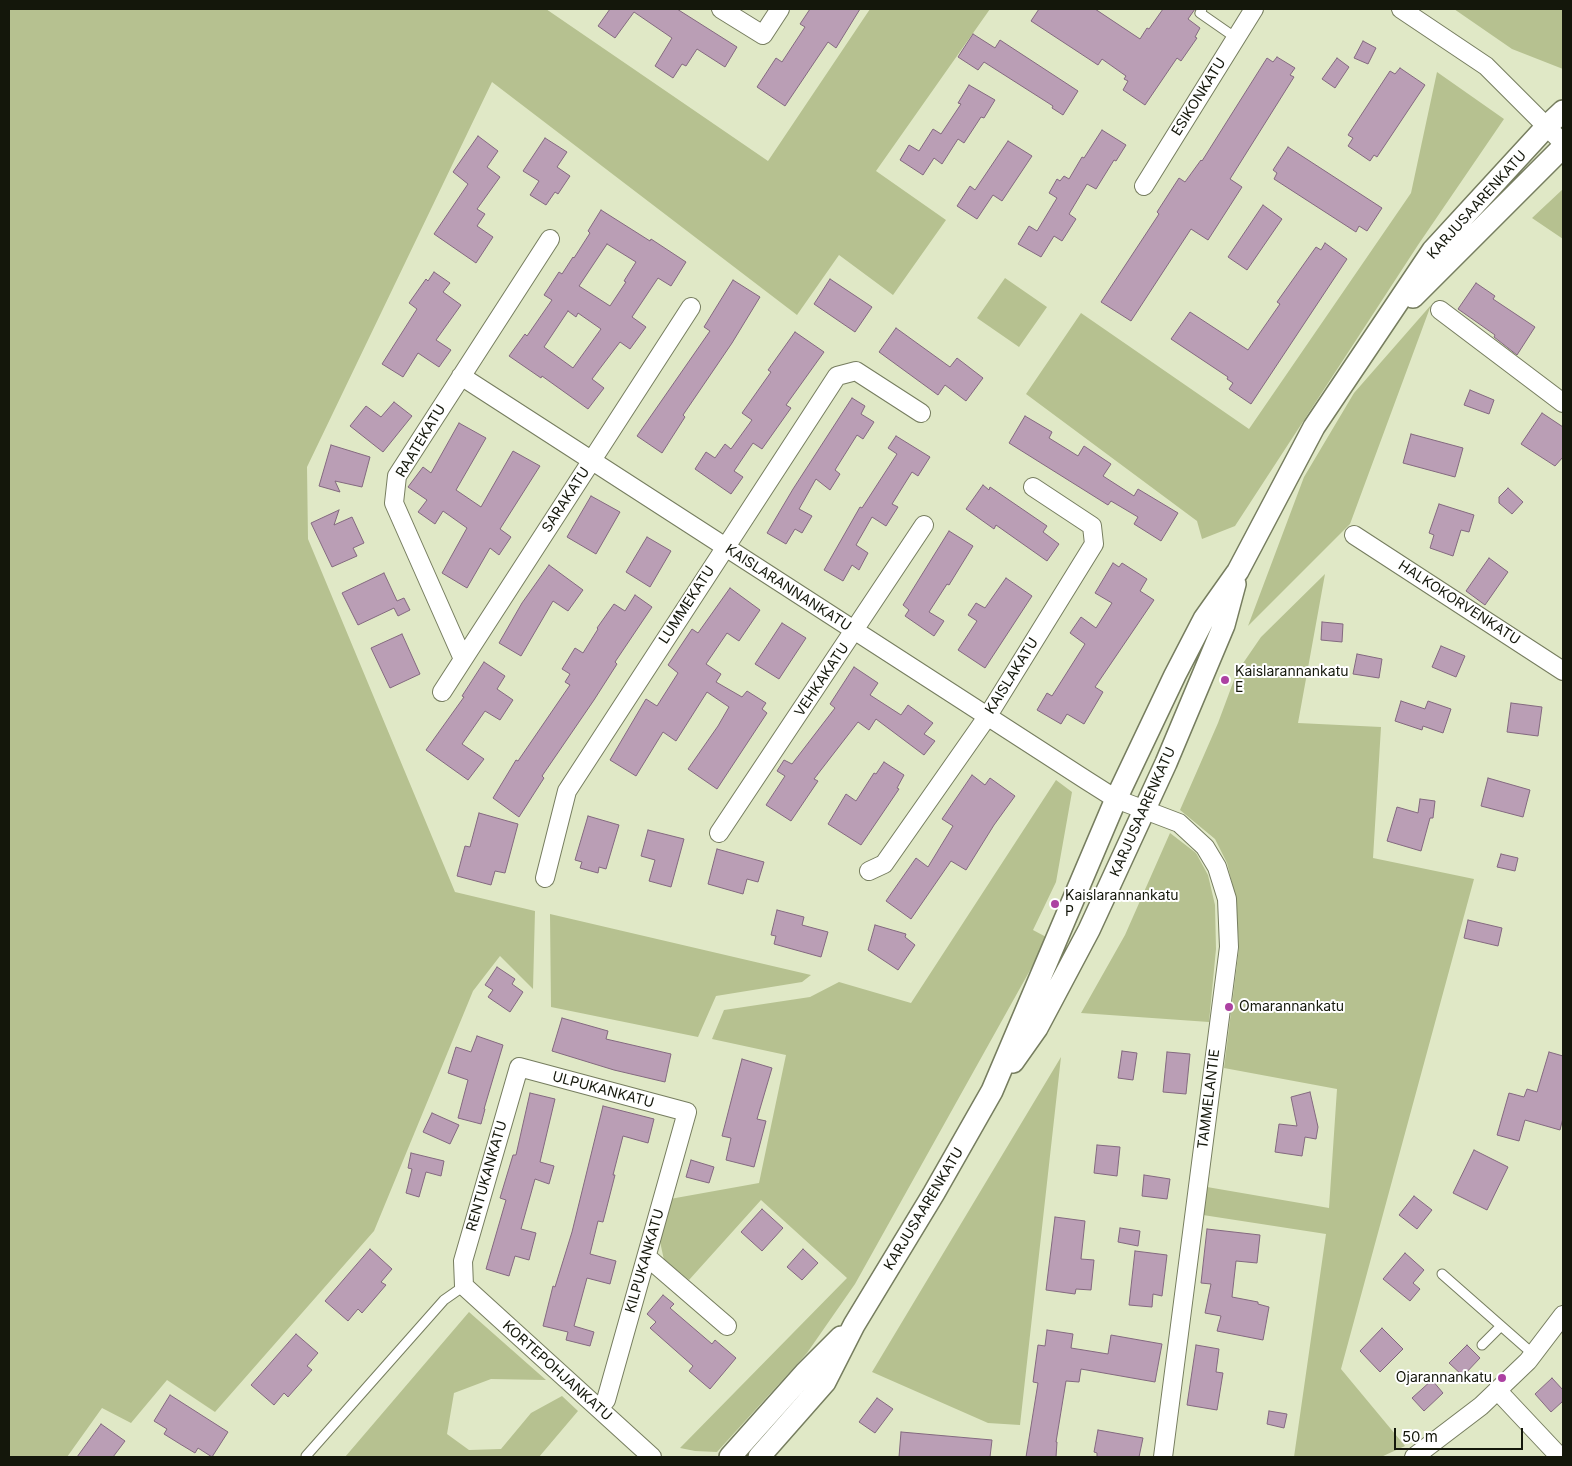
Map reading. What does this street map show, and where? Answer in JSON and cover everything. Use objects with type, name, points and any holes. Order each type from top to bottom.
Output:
[{"type":"street","points":[[721,9],[763,35],[780,9]]},
{"type":"street","name":"ESIKONKATU","points":[[1144,186],[1254,9]]},
{"type":"street","points":[[1401,9],[1486,66],[1563,143]]},
{"type":"street","name":"KARJUSAARENKATU","points":[[992,1092],[1116,799],[1175,675],[1204,618],[1238,571],[1314,427],[1433,250],[1563,111]]},
{"type":"street","name":"KARJUSAARENKATU","points":[[1381,329],[1563,147]]},
{"type":"street","name":"RAATEKATU","points":[[463,659],[394,503],[396,476],[550,239]]},
{"type":"street","name":"SARAKATU","points":[[442,692],[690,307]]},
{"type":"street","points":[[1440,310],[1563,403]]},
{"type":"street","name":"LUMMEKATU","points":[[545,878],[566,792],[837,376],[856,371],[921,413]]},
{"type":"street","name":"KAISLARANNANKATU","points":[[461,376],[1116,799]]},
{"type":"street","name":"KAISLAKATU","points":[[869,871],[884,864],[987,717],[1094,544],[1092,526],[1033,487]]},
{"type":"street","name":"VEHKAKATU","points":[[719,833],[924,525]]},
{"type":"street","name":"HALKOKORVENKATU","points":[[1354,535],[1563,671]]},
{"type":"street","name":"KARJUSAARENKATU","points":[[759,1457],[824,1382],[854,1324],[934,1193],[992,1092],[1038,1028],[1090,930],[1166,763],[1224,625],[1238,571]]},
{"type":"street","name":"TAMMELANTIE","points":[[1116,799],[1179,823],[1205,847],[1216,867],[1227,899],[1229,947],[1163,1457]]},
{"type":"street","name":"ULPUKANKATU","points":[[519,1067],[687,1112]]},
{"type":"street","name":"RENTUKANKATU","points":[[464,1286],[463,1261],[519,1067]]},
{"type":"street","name":"KILPUKANKATU","points":[[599,1408],[606,1400],[687,1112]]},
{"type":"street","points":[[647,1257],[728,1326]]},
{"type":"street","name":"KORTEPOHJANKATU","points":[[464,1286],[653,1457]]},
{"type":"street","points":[[1414,1457],[1474,1412],[1533,1354],[1563,1315]]},
{"type":"street","name":"KARJUSAARENKATU","points":[[730,1457],[805,1373],[854,1324]]},
{"type":"street","points":[[1497,1390],[1560,1457]]},
{"type":"lane","points":[[1202,9],[1200,13],[1236,38]]},
{"type":"lane","points":[[1442,1274],[1533,1354]]},
{"type":"lane","points":[[306,1456],[444,1300],[464,1286]]},
{"type":"lane","points":[[1482,1344],[1501,1326]]},
{"type":"green space","points":[[9,9],[546,9],[768,161],[870,9],[990,9],[876,171],[946,220],[893,295],[839,255],[797,315],[492,82],[307,467],[308,539],[455,892],[535,911],[533,989],[500,956],[473,991],[374,1231],[215,1412],[167,1380],[131,1423],[102,1408],[67,1457],[9,1457]]},
{"type":"green space","points":[[1454,9],[1563,9],[1563,69],[1512,49]]},
{"type":"green space","points":[[1437,72],[1504,119],[1418,245],[1235,526],[1202,539],[1197,521],[1026,394],[1081,313],[1249,429],[1411,193]]},
{"type":"green space","points":[[1563,189],[1563,239],[1532,218]]},
{"type":"green space","points":[[1005,278],[1047,307],[1019,347],[977,318]]},
{"type":"green space","points":[[1431,305],[1350,524],[1248,626],[1304,477],[1354,393]]},
{"type":"green space","points":[[1325,574],[1298,723],[1381,727],[1373,858],[1474,879],[1341,1369],[1405,1446],[1381,1457],[1294,1457],[1326,1234],[1203,1215],[1207,1187],[1329,1208],[1337,1089],[1224,1068],[1239,948],[1236,899],[1227,863],[1215,839],[1180,810],[1218,723],[1237,672],[1261,637]]},
{"type":"green space","points":[[1056,780],[1072,792],[1056,882],[1033,930],[1048,938],[855,1284],[807,1353],[717,1452],[680,1448],[847,1278],[761,1200],[689,1280],[664,1260],[659,1237],[670,1199],[759,1183],[786,1055],[712,1039],[724,1010],[810,997],[839,982],[911,1003]]},
{"type":"green space","points":[[1170,833],[1196,853],[1208,875],[1215,905],[1216,949],[1209,1022],[1081,1013],[1125,935]]},
{"type":"green space","points":[[550,914],[811,975],[802,982],[716,996],[698,1037],[551,1007]]},
{"type":"green space","points":[[1061,1057],[1020,1425],[988,1423],[872,1372]]},
{"type":"green space","points":[[469,1312],[546,1380],[491,1379],[454,1393],[447,1434],[469,1450],[501,1449],[531,1413],[562,1396],[578,1411],[539,1457],[345,1457]]},
{"type":"building","points":[[610,9],[677,9],[737,47],[725,67],[697,49],[686,66],[682,64],[673,78],[655,66],[672,38],[634,12],[615,38],[598,26]]},
{"type":"building","points":[[810,9],[860,9],[836,48],[828,42],[785,106],[757,87],[776,58],[782,62],[805,27],[800,24]]},
{"type":"building","points":[[1039,9],[1095,9],[1140,39],[1163,9],[1195,9],[1188,19],[1200,28],[1195,37],[1197,38],[1181,61],[1177,58],[1145,105],[1123,90],[1128,81],[1124,79],[1126,76],[1102,59],[1098,65],[1031,21]]},
{"type":"building","points":[[973,34],[995,48],[1000,40],[1078,91],[1063,115],[1052,108],[1053,106],[984,62],[978,70],[958,57]]},
{"type":"building","points":[[1363,41],[1376,48],[1368,64],[1354,58]]},
{"type":"building","points":[[1277,57],[1295,68],[1290,75],[1294,77],[1230,179],[1242,187],[1208,240],[1191,229],[1131,321],[1101,302],[1159,214],[1157,212],[1179,178],[1185,182],[1202,161],[1267,58],[1273,62]]},
{"type":"building","points":[[1337,58],[1349,67],[1335,88],[1322,79]]},
{"type":"building","points":[[1400,68],[1425,85],[1377,157],[1374,155],[1370,161],[1348,146],[1353,138],[1348,135],[1390,71],[1395,74]]},
{"type":"building","points":[[969,85],[995,100],[984,118],[981,117],[964,143],[958,139],[942,164],[934,158],[923,175],[900,160],[909,145],[919,151],[933,129],[941,134],[961,104],[958,103]]},
{"type":"building","points":[[1102,130],[1126,145],[1096,189],[1087,184],[1069,214],[1076,219],[1062,241],[1054,236],[1041,257],[1018,244],[1029,226],[1037,231],[1057,198],[1049,193],[1057,179],[1060,181],[1064,176],[1069,179],[1082,157],[1084,158]]},
{"type":"building","points":[[478,136],[498,151],[487,167],[500,177],[477,209],[485,214],[477,226],[493,237],[476,263],[434,234],[468,184],[453,172]]},
{"type":"building","points":[[545,138],[567,152],[557,167],[570,176],[558,194],[555,192],[546,205],[530,195],[539,181],[523,171]]},
{"type":"building","points":[[1008,141],[1032,156],[1002,201],[993,195],[977,219],[957,206],[970,186],[975,190]]},
{"type":"building","points":[[1288,147],[1382,208],[1367,231],[1359,226],[1356,232],[1274,179],[1277,173],[1273,170]]},
{"type":"building","points":[[1263,205],[1282,219],[1247,270],[1228,257]]},
{"type":"building","points":[[601,210],[686,262],[671,286],[658,278],[632,317],[646,327],[630,349],[620,342],[592,379],[604,388],[588,409],[542,376],[541,378],[509,356],[525,334],[527,336],[552,300],[544,295],[559,272],[562,274],[574,258],[590,233],[588,231]],"holes":[[[607,244],[636,262],[624,281],[626,282],[610,306],[579,286]],[[568,311],[576,317],[578,313],[601,329],[573,368],[544,347]]]},
{"type":"building","points":[[1325,243],[1347,259],[1251,404],[1229,389],[1233,383],[1227,379],[1228,377],[1171,339],[1190,312],[1248,350],[1280,304],[1277,302],[1316,247],[1321,250]]},
{"type":"building","points":[[434,272],[450,283],[443,292],[461,305],[436,340],[451,350],[439,367],[418,353],[403,377],[382,364],[417,309],[409,303],[426,279],[428,281]]},
{"type":"building","points":[[830,279],[872,307],[855,332],[814,304]]},
{"type":"building","points":[[733,280],[760,297],[732,343],[683,415],[685,417],[662,453],[637,436],[710,331],[704,327]]},
{"type":"building","points":[[1476,283],[1495,296],[1493,299],[1535,327],[1517,355],[1494,337],[1495,335],[1458,309]]},
{"type":"building","points":[[896,328],[950,367],[957,358],[983,378],[966,401],[945,385],[938,395],[879,352]]},
{"type":"building","points":[[795,332],[824,352],[786,405],[791,408],[762,449],[753,443],[734,471],[743,477],[731,494],[695,469],[706,452],[715,458],[725,444],[731,449],[752,420],[742,413],[771,372],[768,370]]},
{"type":"building","points":[[1470,390],[1494,400],[1489,414],[1464,405]]},
{"type":"building","points":[[852,398],[865,406],[861,414],[874,422],[863,439],[857,435],[835,470],[840,474],[830,490],[816,479],[799,509],[812,516],[802,533],[795,529],[786,544],[767,533]]},
{"type":"building","points":[[394,402],[412,416],[383,452],[350,426],[366,406],[381,417]]},
{"type":"building","points":[[1542,413],[1563,427],[1563,457],[1555,466],[1521,444]]},
{"type":"building","points":[[1025,416],[1052,432],[1049,438],[1078,456],[1084,446],[1111,464],[1103,476],[1134,496],[1138,489],[1178,513],[1161,541],[1134,524],[1138,517],[1111,501],[1108,505],[1009,443]]},
{"type":"building","points":[[459,423],[486,438],[456,490],[481,507],[513,451],[540,466],[500,529],[511,537],[499,555],[490,548],[467,588],[442,573],[467,528],[443,511],[435,524],[418,512],[427,500],[408,487],[423,467],[431,473]]},
{"type":"building","points":[[1411,434],[1463,448],[1455,477],[1403,463]]},
{"type":"building","points":[[896,436],[930,457],[918,476],[912,472],[892,504],[898,507],[886,526],[872,517],[856,545],[868,553],[859,570],[852,565],[843,581],[824,570],[860,507],[862,508],[897,454],[888,448]]},
{"type":"building","points":[[331,445],[370,457],[362,487],[335,481],[340,492],[319,486]]},
{"type":"building","points":[[983,485],[989,490],[990,487],[1047,526],[1043,532],[1059,544],[1047,561],[996,525],[994,529],[966,509]]},
{"type":"building","points":[[1508,488],[1523,502],[1512,514],[1499,503],[1499,497]]},
{"type":"building","points":[[591,496],[620,512],[596,554],[567,537]]},
{"type":"building","points":[[1439,504],[1474,515],[1469,532],[1461,530],[1453,556],[1430,548],[1434,535],[1429,533]]},
{"type":"building","points":[[339,510],[334,525],[352,517],[364,543],[353,548],[357,556],[332,567],[311,523]]},
{"type":"building","points":[[949,531],[973,546],[949,585],[947,584],[929,612],[944,621],[934,636],[905,616],[909,610],[903,605]]},
{"type":"building","points":[[647,537],[671,551],[650,587],[626,572]]},
{"type":"building","points":[[1489,558],[1508,572],[1485,605],[1466,591]]},
{"type":"building","points":[[1113,563],[1119,567],[1122,563],[1147,579],[1140,591],[1154,600],[1095,687],[1103,692],[1084,724],[1067,714],[1061,724],[1037,710],[1047,693],[1052,696],[1085,644],[1070,633],[1081,617],[1096,628],[1112,603],[1095,593]]},
{"type":"building","points":[[549,565],[583,590],[568,611],[553,601],[521,656],[499,643],[522,603]]},
{"type":"building","points":[[384,573],[397,601],[404,598],[410,610],[398,616],[394,608],[358,625],[342,593]]},
{"type":"building","points":[[1006,578],[1032,596],[985,668],[958,650],[977,621],[968,615],[976,603],[985,608]]},
{"type":"building","points":[[730,588],[760,610],[739,641],[727,633],[706,664],[721,674],[716,682],[742,697],[747,691],[766,703],[762,709],[767,713],[717,789],[688,769],[729,707],[707,692],[676,741],[663,732],[636,776],[610,760],[646,699],[657,706],[678,673],[668,665],[692,629],[698,633]]},
{"type":"building","points":[[635,595],[652,607],[615,662],[617,664],[594,700],[542,776],[544,778],[519,817],[493,798],[516,760],[518,761],[570,685],[565,682],[570,674],[562,669],[575,648],[583,653],[597,628],[614,604],[625,611]]},
{"type":"building","points":[[1322,622],[1343,624],[1342,642],[1321,640]]},
{"type":"building","points":[[782,623],[806,638],[779,679],[755,664]]},
{"type":"building","points":[[402,634],[420,674],[390,688],[371,648]]},
{"type":"building","points":[[1441,646],[1465,656],[1456,677],[1432,667]]},
{"type":"building","points":[[1357,654],[1382,659],[1379,678],[1353,674]]},
{"type":"building","points":[[484,662],[505,676],[497,689],[513,700],[500,720],[485,711],[462,744],[484,759],[468,780],[426,750],[464,697],[462,696]]},
{"type":"building","points":[[854,667],[878,683],[870,695],[901,715],[908,705],[933,723],[924,734],[935,741],[924,755],[876,719],[869,730],[858,722],[814,779],[818,781],[791,821],[766,805],[785,776],[777,771],[784,760],[792,764],[835,708],[830,704]]},
{"type":"building","points":[[1401,701],[1425,709],[1428,701],[1451,709],[1443,733],[1423,726],[1422,730],[1395,721]]},
{"type":"building","points":[[1511,703],[1542,707],[1538,736],[1507,732]]},
{"type":"building","points":[[884,762],[904,775],[897,788],[899,789],[861,845],[828,824],[846,794],[856,801],[874,773],[876,774]]},
{"type":"building","points":[[972,775],[985,785],[990,778],[1015,796],[966,870],[951,861],[911,919],[886,901],[916,858],[928,867],[953,826],[942,819]]},
{"type":"building","points":[[1488,778],[1530,790],[1523,817],[1481,806]]},
{"type":"building","points":[[1420,799],[1435,801],[1433,818],[1430,818],[1421,851],[1387,841],[1397,807],[1418,813]]},
{"type":"building","points":[[479,813],[518,824],[505,873],[495,871],[491,885],[457,876],[465,846],[470,847]]},
{"type":"building","points":[[588,816],[619,825],[606,869],[599,867],[598,873],[580,868],[582,862],[575,860]]},
{"type":"building","points":[[648,830],[684,839],[671,887],[649,881],[655,860],[641,856]]},
{"type":"building","points":[[717,849],[764,862],[758,882],[747,879],[743,894],[708,884]]},
{"type":"building","points":[[1501,854],[1518,858],[1515,871],[1497,867]]},
{"type":"building","points":[[777,910],[804,917],[802,925],[828,932],[821,957],[774,944],[776,936],[771,935]]},
{"type":"building","points":[[1468,920],[1502,928],[1498,946],[1464,938]]},
{"type":"building","points":[[875,925],[906,934],[905,937],[915,945],[898,970],[868,950]]},
{"type":"building","points":[[497,967],[515,979],[512,984],[523,992],[510,1012],[488,997],[493,990],[485,985]]},
{"type":"building","points":[[562,1018],[608,1031],[606,1039],[671,1054],[665,1082],[614,1070],[552,1051]]},
{"type":"building","points":[[477,1036],[503,1045],[481,1124],[458,1118],[468,1080],[448,1073],[456,1047],[471,1052]]},
{"type":"building","points":[[1122,1051],[1137,1053],[1133,1080],[1118,1078]]},
{"type":"building","points":[[1167,1052],[1190,1054],[1186,1094],[1163,1092]]},
{"type":"building","points":[[1549,1052],[1563,1056],[1563,1118],[1560,1130],[1525,1120],[1519,1141],[1497,1135],[1509,1093],[1524,1097],[1527,1089],[1537,1092]]},
{"type":"building","points":[[742,1059],[772,1068],[757,1119],[766,1121],[754,1167],[726,1160],[731,1138],[722,1136]]},
{"type":"building","points":[[1310,1092],[1318,1127],[1316,1139],[1305,1137],[1302,1156],[1275,1152],[1279,1124],[1297,1126],[1291,1097]]},
{"type":"building","points":[[530,1093],[555,1099],[540,1162],[554,1166],[549,1184],[535,1179],[521,1229],[536,1233],[529,1260],[515,1256],[509,1276],[486,1269],[506,1200],[500,1198],[513,1155],[516,1155]]},
{"type":"building","points":[[603,1106],[654,1119],[648,1143],[623,1136],[603,1222],[598,1221],[590,1254],[616,1261],[610,1284],[587,1278],[574,1326],[594,1332],[590,1346],[566,1340],[568,1332],[543,1326],[553,1286],[555,1287],[572,1232]]},
{"type":"building","points":[[432,1113],[459,1125],[450,1144],[423,1132]]},
{"type":"building","points":[[1097,1145],[1120,1147],[1117,1176],[1094,1173]]},
{"type":"building","points":[[1474,1150],[1508,1167],[1487,1210],[1453,1193]]},
{"type":"building","points":[[411,1153],[444,1161],[441,1176],[426,1172],[419,1197],[406,1193],[412,1169],[408,1168]]},
{"type":"building","points":[[691,1160],[714,1167],[709,1183],[686,1177]]},
{"type":"building","points":[[1144,1175],[1170,1179],[1167,1199],[1142,1196]]},
{"type":"building","points":[[1414,1196],[1432,1210],[1417,1229],[1399,1215]]},
{"type":"building","points":[[762,1209],[783,1228],[762,1251],[741,1232]]},
{"type":"building","points":[[1055,1217],[1085,1221],[1081,1259],[1094,1260],[1091,1290],[1076,1289],[1075,1294],[1046,1290]]},
{"type":"building","points":[[1120,1228],[1140,1231],[1138,1246],[1118,1242]]},
{"type":"building","points":[[1207,1229],[1260,1235],[1257,1263],[1236,1261],[1232,1297],[1258,1302],[1258,1304],[1269,1307],[1263,1340],[1217,1331],[1221,1316],[1205,1313],[1211,1284],[1201,1283]]},
{"type":"building","points":[[370,1249],[392,1269],[381,1282],[386,1285],[362,1313],[358,1309],[348,1321],[325,1301]]},
{"type":"building","points":[[803,1249],[818,1263],[802,1280],[787,1267]]},
{"type":"building","points":[[1135,1251],[1167,1255],[1162,1296],[1153,1294],[1152,1307],[1129,1305]]},
{"type":"building","points":[[1405,1253],[1424,1270],[1413,1283],[1420,1289],[1410,1301],[1383,1279]]},
{"type":"building","points":[[663,1295],[674,1304],[670,1308],[712,1344],[715,1340],[736,1358],[710,1389],[689,1371],[693,1366],[650,1328],[656,1322],[647,1314]]},
{"type":"building","points":[[1382,1328],[1403,1349],[1380,1372],[1360,1351]]},
{"type":"building","points":[[1047,1330],[1073,1334],[1071,1348],[1108,1354],[1111,1335],[1162,1344],[1155,1382],[1081,1369],[1079,1382],[1066,1381],[1056,1442],[1056,1457],[1026,1457],[1038,1383],[1033,1382],[1038,1345],[1045,1346]]},
{"type":"building","points":[[296,1334],[318,1353],[307,1366],[312,1370],[288,1397],[284,1393],[274,1405],[251,1385]]},
{"type":"building","points":[[1196,1345],[1219,1349],[1216,1372],[1223,1373],[1217,1410],[1187,1405]]},
{"type":"building","points":[[1467,1345],[1480,1358],[1463,1376],[1449,1363]]},
{"type":"building","points":[[1552,1378],[1563,1390],[1563,1401],[1551,1412],[1535,1394]]},
{"type":"building","points":[[1432,1380],[1443,1393],[1424,1411],[1412,1398]]},
{"type":"building","points":[[170,1395],[228,1432],[212,1457],[198,1448],[195,1453],[180,1444],[164,1434],[167,1429],[154,1421]]},
{"type":"building","points":[[877,1398],[893,1409],[875,1433],[859,1422]]},
{"type":"building","points":[[1269,1411],[1287,1414],[1284,1428],[1267,1424]]},
{"type":"building","points":[[101,1424],[125,1441],[113,1457],[77,1457]]},
{"type":"building","points":[[1098,1430],[1143,1438],[1139,1457],[1097,1457],[1097,1453],[1094,1452]]},
{"type":"building","points":[[901,1432],[992,1440],[990,1457],[899,1457]]},
{"type":"place","name":"Kaislarannankatu E","points":[[1225,680]]},
{"type":"place","name":"Kaislarannankatu P","points":[[1055,904]]},
{"type":"place","name":"Omarannankatu","points":[[1229,1007]]},
{"type":"place","name":"Ojarannankatu","points":[[1502,1378]]}]
